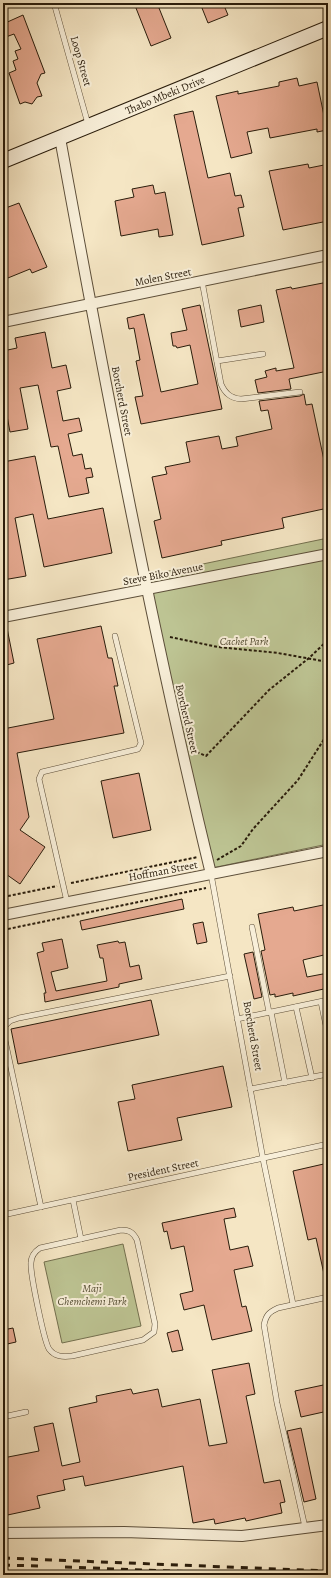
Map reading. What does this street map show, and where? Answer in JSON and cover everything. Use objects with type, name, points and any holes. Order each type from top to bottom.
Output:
[{"type":"main road","name":"Thabo Mbeki Drive","points":[[3,161],[328,28]]},
{"type":"street","name":"Borcherd Street","points":[[60,138],[90,304],[158,645],[209,865]]},
{"type":"street","name":"Molen Street","points":[[3,322],[328,255]]},
{"type":"street","name":"Steve Biko Avenue","points":[[3,617],[328,554]]},
{"type":"street","name":"Hoffman Street","points":[[3,914],[67,902],[209,865],[328,851]]},
{"type":"street","points":[[3,1533],[124,1532],[242,1536],[328,1525]]},
{"type":"lane","name":"Loop Street","points":[[54,3],[89,125]]},
{"type":"lane","points":[[202,281],[223,389],[234,398],[300,392]]},
{"type":"lane","points":[[217,361],[263,354]]},
{"type":"lane","points":[[67,902],[39,779],[42,772],[138,748],[141,743],[115,636]]},
{"type":"lane","name":"Borcherd Street","points":[[209,865],[263,1159],[293,1304]]},
{"type":"lane","points":[[252,927],[285,1083]]},
{"type":"lane","points":[[3,1028],[10,1021],[19,1018],[230,976]]},
{"type":"lane","points":[[237,1019],[328,1000]]},
{"type":"lane","points":[[321,1002],[328,1035]]},
{"type":"lane","points":[[296,1007],[312,1078]]},
{"type":"lane","points":[[3,1031],[41,1207]]},
{"type":"lane","points":[[250,1089],[328,1074]]},
{"type":"lane","name":"President Street","points":[[3,1215],[328,1144]]},
{"type":"lane","points":[[73,1200],[81,1239]]},
{"type":"lane","points":[[121,1230],[128,1230],[133,1234],[137,1240],[152,1310],[154,1332],[143,1340],[63,1357],[55,1354],[47,1343],[31,1264],[32,1257],[40,1248],[81,1239],[121,1230]]},
{"type":"lane","points":[[305,1527],[277,1402],[264,1325],[266,1317],[270,1312],[293,1304],[328,1296]]},
{"type":"lane","points":[[3,1417],[26,1412]]},
{"type":"path","points":[[170,637],[218,647],[278,653],[328,662]]},
{"type":"path","points":[[180,745],[206,756],[269,690],[309,658],[328,640]]},
{"type":"path","points":[[3,897],[63,885],[209,865],[241,846],[253,829],[298,780],[328,733]]},
{"type":"path","points":[[3,930],[213,887]]},
{"type":"green space","name":"Cachet Park","points":[[328,538],[328,844],[207,869],[145,576]]},
{"type":"green space","name":"Maji Chemchemi Park","points":[[123,1244],[141,1326],[62,1343],[44,1262]]},
{"type":"building","points":[[134,3],[157,3],[171,38],[151,46]]},
{"type":"building","points":[[200,3],[223,3],[228,15],[208,23]]},
{"type":"building","points":[[23,15],[45,73],[41,74],[37,83],[42,96],[37,97],[32,104],[25,102],[20,104],[9,73],[16,70],[13,61],[18,59],[15,51],[21,49],[14,34],[3,38],[3,24]]},
{"type":"building","points":[[297,78],[299,86],[317,82],[327,130],[317,132],[317,129],[270,138],[268,128],[247,132],[252,153],[231,158],[216,96],[238,91],[238,94],[279,86],[279,82]]},
{"type":"building","points":[[193,111],[208,178],[230,173],[235,196],[241,195],[244,207],[238,208],[244,236],[202,245],[174,115]]},
{"type":"building","points":[[308,164],[309,168],[324,165],[328,182],[328,221],[283,230],[269,171]]},
{"type":"building","points":[[153,185],[155,194],[165,192],[173,235],[159,237],[158,229],[121,236],[115,201],[134,197],[132,189]]},
{"type":"building","points":[[19,203],[47,267],[32,273],[30,269],[3,280],[3,209]]},
{"type":"building","points":[[328,282],[328,298],[325,298],[328,311],[328,371],[289,379],[291,389],[258,393],[255,380],[267,377],[265,371],[276,368],[276,371],[294,368],[276,290],[291,287],[292,289]]},
{"type":"building","points":[[200,305],[222,409],[141,424],[135,397],[143,396],[136,361],[140,360],[134,328],[129,329],[127,318],[144,314],[161,392],[198,384],[190,345],[177,348],[176,346],[173,346],[171,333],[187,330],[182,309]]},
{"type":"building","points":[[261,305],[264,322],[241,327],[238,310]]},
{"type":"building","points":[[45,332],[52,368],[66,365],[71,388],[57,391],[63,421],[79,418],[82,431],[68,434],[73,456],[82,454],[85,469],[91,468],[93,477],[86,478],[89,493],[69,497],[58,446],[51,447],[38,385],[20,388],[28,429],[10,432],[3,394],[3,351],[17,348],[15,338]]},
{"type":"building","points":[[304,394],[306,405],[312,404],[328,479],[328,508],[282,518],[284,528],[221,541],[222,545],[162,558],[154,521],[161,519],[152,477],[167,474],[165,467],[190,462],[186,442],[219,436],[222,449],[238,446],[236,437],[272,429],[268,410],[261,411],[259,401],[300,396]]},
{"type":"building","points":[[35,456],[48,519],[103,508],[112,553],[44,567],[33,514],[15,518],[26,576],[3,580],[3,462]]},
{"type":"building","points":[[101,626],[108,658],[112,658],[118,686],[114,686],[124,733],[17,753],[29,817],[20,830],[45,847],[20,884],[3,872],[3,819],[7,814],[3,795],[3,729],[54,719],[37,639]]},
{"type":"building","points":[[3,628],[7,628],[14,663],[3,666]]},
{"type":"building","points":[[139,773],[151,830],[113,838],[101,781]]},
{"type":"building","points":[[182,899],[184,909],[82,930],[80,921]]},
{"type":"building","points":[[328,904],[328,954],[303,960],[307,977],[328,973],[328,988],[293,996],[293,993],[275,997],[275,994],[270,995],[261,951],[265,950],[258,914],[293,907],[294,911]]},
{"type":"building","points":[[203,922],[207,942],[197,944],[193,924]]},
{"type":"building","points":[[62,939],[68,968],[51,972],[56,991],[107,981],[103,958],[100,958],[97,945],[118,941],[119,943],[125,942],[130,967],[139,965],[142,979],[119,984],[119,987],[45,1002],[44,993],[46,993],[37,953],[44,951],[42,943]]},
{"type":"building","points":[[253,952],[262,997],[254,999],[244,954]]},
{"type":"building","points":[[151,1000],[159,1035],[18,1064],[11,1029]]},
{"type":"building","points":[[223,1066],[232,1107],[177,1118],[182,1140],[128,1151],[118,1102],[135,1099],[132,1085]]},
{"type":"building","points":[[328,1163],[328,1182],[325,1183],[328,1197],[328,1274],[324,1274],[316,1238],[308,1240],[293,1171]]},
{"type":"building","points":[[234,1208],[236,1217],[224,1219],[230,1250],[248,1246],[253,1266],[234,1270],[242,1307],[246,1306],[252,1331],[212,1340],[204,1305],[184,1310],[180,1294],[193,1291],[184,1246],[171,1249],[167,1231],[164,1232],[162,1223]]},
{"type":"building","points":[[13,1328],[16,1342],[3,1345],[3,1330]]},
{"type":"building","points":[[178,1330],[183,1350],[172,1352],[167,1333]]},
{"type":"building","points":[[249,1363],[255,1394],[246,1396],[264,1483],[280,1480],[285,1502],[280,1503],[282,1513],[246,1521],[245,1518],[215,1524],[214,1519],[193,1523],[183,1466],[85,1486],[83,1476],[63,1480],[65,1490],[37,1496],[40,1508],[3,1516],[3,1458],[39,1451],[34,1427],[53,1423],[62,1466],[80,1462],[69,1408],[97,1402],[96,1396],[131,1389],[133,1394],[158,1389],[162,1407],[200,1399],[209,1446],[227,1443],[212,1370]]},
{"type":"building","points":[[328,1384],[328,1411],[301,1417],[295,1391]]},
{"type":"building","points":[[301,1428],[316,1499],[304,1502],[287,1431]]},
{"type":"railway","points":[[3,1558],[328,1571]]},
{"type":"railway","points":[[3,1565],[39,1566]]},
{"type":"railway","points":[[65,1567],[271,1575]]}]
